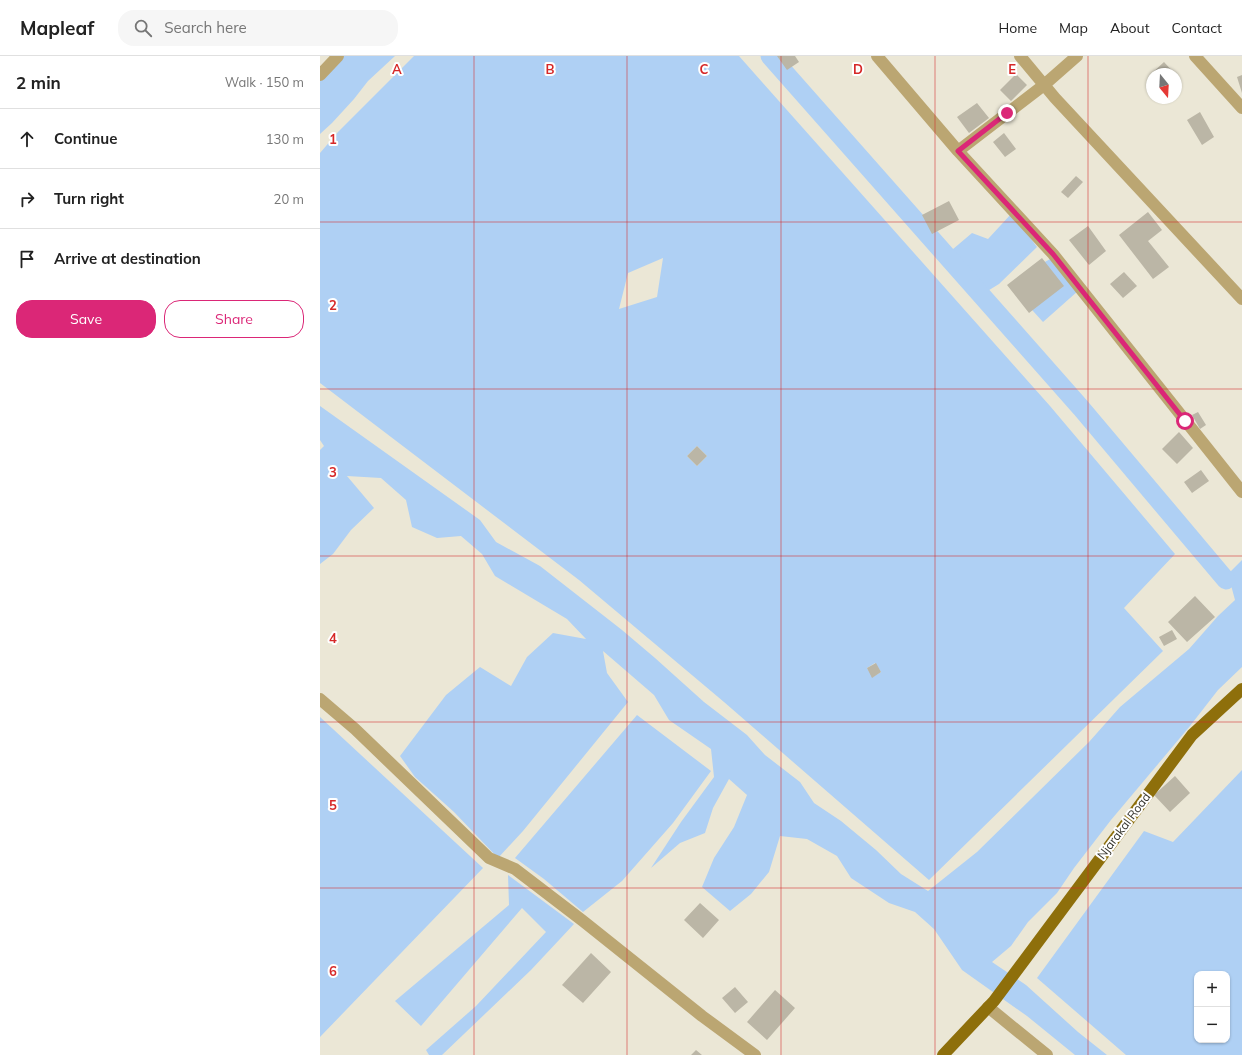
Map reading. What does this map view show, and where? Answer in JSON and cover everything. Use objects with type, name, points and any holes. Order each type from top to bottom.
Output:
[{"type":"main road","name":"Njarakal Road","points":[[991,1004],[1192,736],[1242,689]]},
{"type":"main road","points":[[943,1055],[991,1004]]},
{"type":"street","points":[[320,75],[338,56]]},
{"type":"street","points":[[877,56],[958,151],[1053,254],[1242,492]]},
{"type":"street","points":[[1020,56],[1060,104],[1242,299]]},
{"type":"street","points":[[958,151],[1044,85],[1077,56]]},
{"type":"street","points":[[1195,56],[1242,108]]},
{"type":"street","points":[[320,699],[355,729],[489,858],[515,869],[583,920],[702,1016],[755,1055]]},
{"type":"street","points":[[991,1004],[1047,1055]]},
{"type":"water","points":[[344,56],[395,56],[368,81],[354,99],[320,134],[320,81]]},
{"type":"water","points":[[414,56],[739,56],[1050,406],[1175,554],[1124,608],[1163,651],[929,880],[724,702],[579,580],[320,383],[320,153],[338,132]],"holes":[[[663,258],[657,297],[619,309],[628,273]],[[697,446],[707,456],[697,466],[687,456]],[[875,663],[881,672],[873,677],[867,668]]]},
{"type":"water","points":[[1012,213],[1037,247],[999,284],[981,295],[946,255],[972,233],[988,239]]},
{"type":"water","points":[[1052,258],[1078,291],[1043,322],[1014,290],[1034,268]]},
{"type":"water","points":[[320,406],[480,520],[496,542],[540,566],[622,630],[704,702],[747,735],[765,755],[800,782],[814,803],[841,821],[876,850],[901,874],[928,891],[977,852],[1089,742],[1120,707],[1189,649],[1218,616],[1235,600],[1228,574],[1242,560],[1242,667],[1218,690],[1190,726],[1111,820],[1074,868],[1057,893],[1028,922],[1011,946],[992,962],[1026,985],[1078,1032],[1107,1055],[1075,1055],[1027,1016],[962,970],[934,929],[915,912],[889,903],[851,878],[837,856],[807,839],[780,836],[769,872],[751,894],[730,911],[702,887],[714,858],[734,827],[747,795],[729,779],[713,808],[705,833],[680,843],[651,868],[681,822],[714,777],[711,749],[669,720],[654,695],[603,651],[607,673],[628,702],[523,831],[498,858],[454,812],[415,777],[400,756],[446,695],[480,667],[511,686],[527,657],[553,633],[586,639],[567,619],[495,576],[482,554],[461,536],[437,538],[412,527],[406,500],[381,478],[347,476],[374,508],[351,530],[333,554],[320,564],[320,450],[324,446],[320,440]]},
{"type":"water","points":[[637,715],[711,771],[673,823],[622,881],[583,912],[544,879],[515,858]]},
{"type":"water","points":[[320,717],[483,868],[320,1037]]},
{"type":"water","points":[[1242,770],[1242,1055],[1126,1055],[1037,978],[1144,831],[1173,842]]},
{"type":"water","points":[[508,875],[574,924],[531,970],[442,1055],[429,1055],[426,1050],[476,1006],[546,932],[522,908],[421,1026],[395,1001],[509,905]]},
{"type":"building","points":[[777,56],[795,56],[799,62],[787,70]]},
{"type":"building","points":[[1164,62],[1170,68],[1158,68]]},
{"type":"building","points":[[1016,74],[1027,85],[1011,101],[1000,90]]},
{"type":"building","points":[[1242,75],[1242,93],[1237,77]]},
{"type":"building","points":[[977,103],[989,118],[969,133],[957,117]]},
{"type":"building","points":[[1200,112],[1214,137],[1202,145],[1187,120]]},
{"type":"building","points":[[1004,133],[1016,149],[1005,157],[993,142]]},
{"type":"building","points":[[1076,176],[1083,182],[1068,198],[1061,192]]},
{"type":"building","points":[[949,201],[959,220],[932,234],[922,215]]},
{"type":"building","points":[[1148,212],[1162,230],[1148,241],[1169,267],[1153,279],[1119,235]]},
{"type":"building","points":[[1088,226],[1106,251],[1089,265],[1069,240]]},
{"type":"building","points":[[1042,258],[1064,286],[1029,313],[1007,285]]},
{"type":"building","points":[[1124,272],[1137,286],[1123,298],[1110,284]]},
{"type":"building","points":[[1198,412],[1206,425],[1200,429],[1192,415]]},
{"type":"building","points":[[1179,432],[1193,448],[1177,464],[1162,449]]},
{"type":"building","points":[[697,446],[707,456],[697,466],[687,456]]},
{"type":"building","points":[[1201,470],[1209,481],[1192,493],[1184,482]]},
{"type":"building","points":[[1195,596],[1215,617],[1187,642],[1168,622]]},
{"type":"building","points":[[1172,630],[1177,639],[1164,646],[1159,637]]},
{"type":"building","points":[[876,663],[881,672],[872,678],[867,668]]},
{"type":"building","points":[[1175,776],[1190,793],[1170,812],[1154,795]]},
{"type":"building","points":[[700,903],[719,920],[703,938],[684,920]]},
{"type":"building","points":[[591,953],[611,972],[583,1003],[562,985]]},
{"type":"building","points":[[735,987],[748,1002],[735,1013],[722,998]]},
{"type":"building","points":[[775,990],[795,1008],[767,1040],[747,1022]]},
{"type":"building","points":[[696,1050],[702,1055],[691,1055]]},
{"type":"waterway","points":[[770,56],[1081,408],[1226,580]]},
{"type":"route","points":[[1007,113],[958,151],[1053,254],[1185,421]]}]
